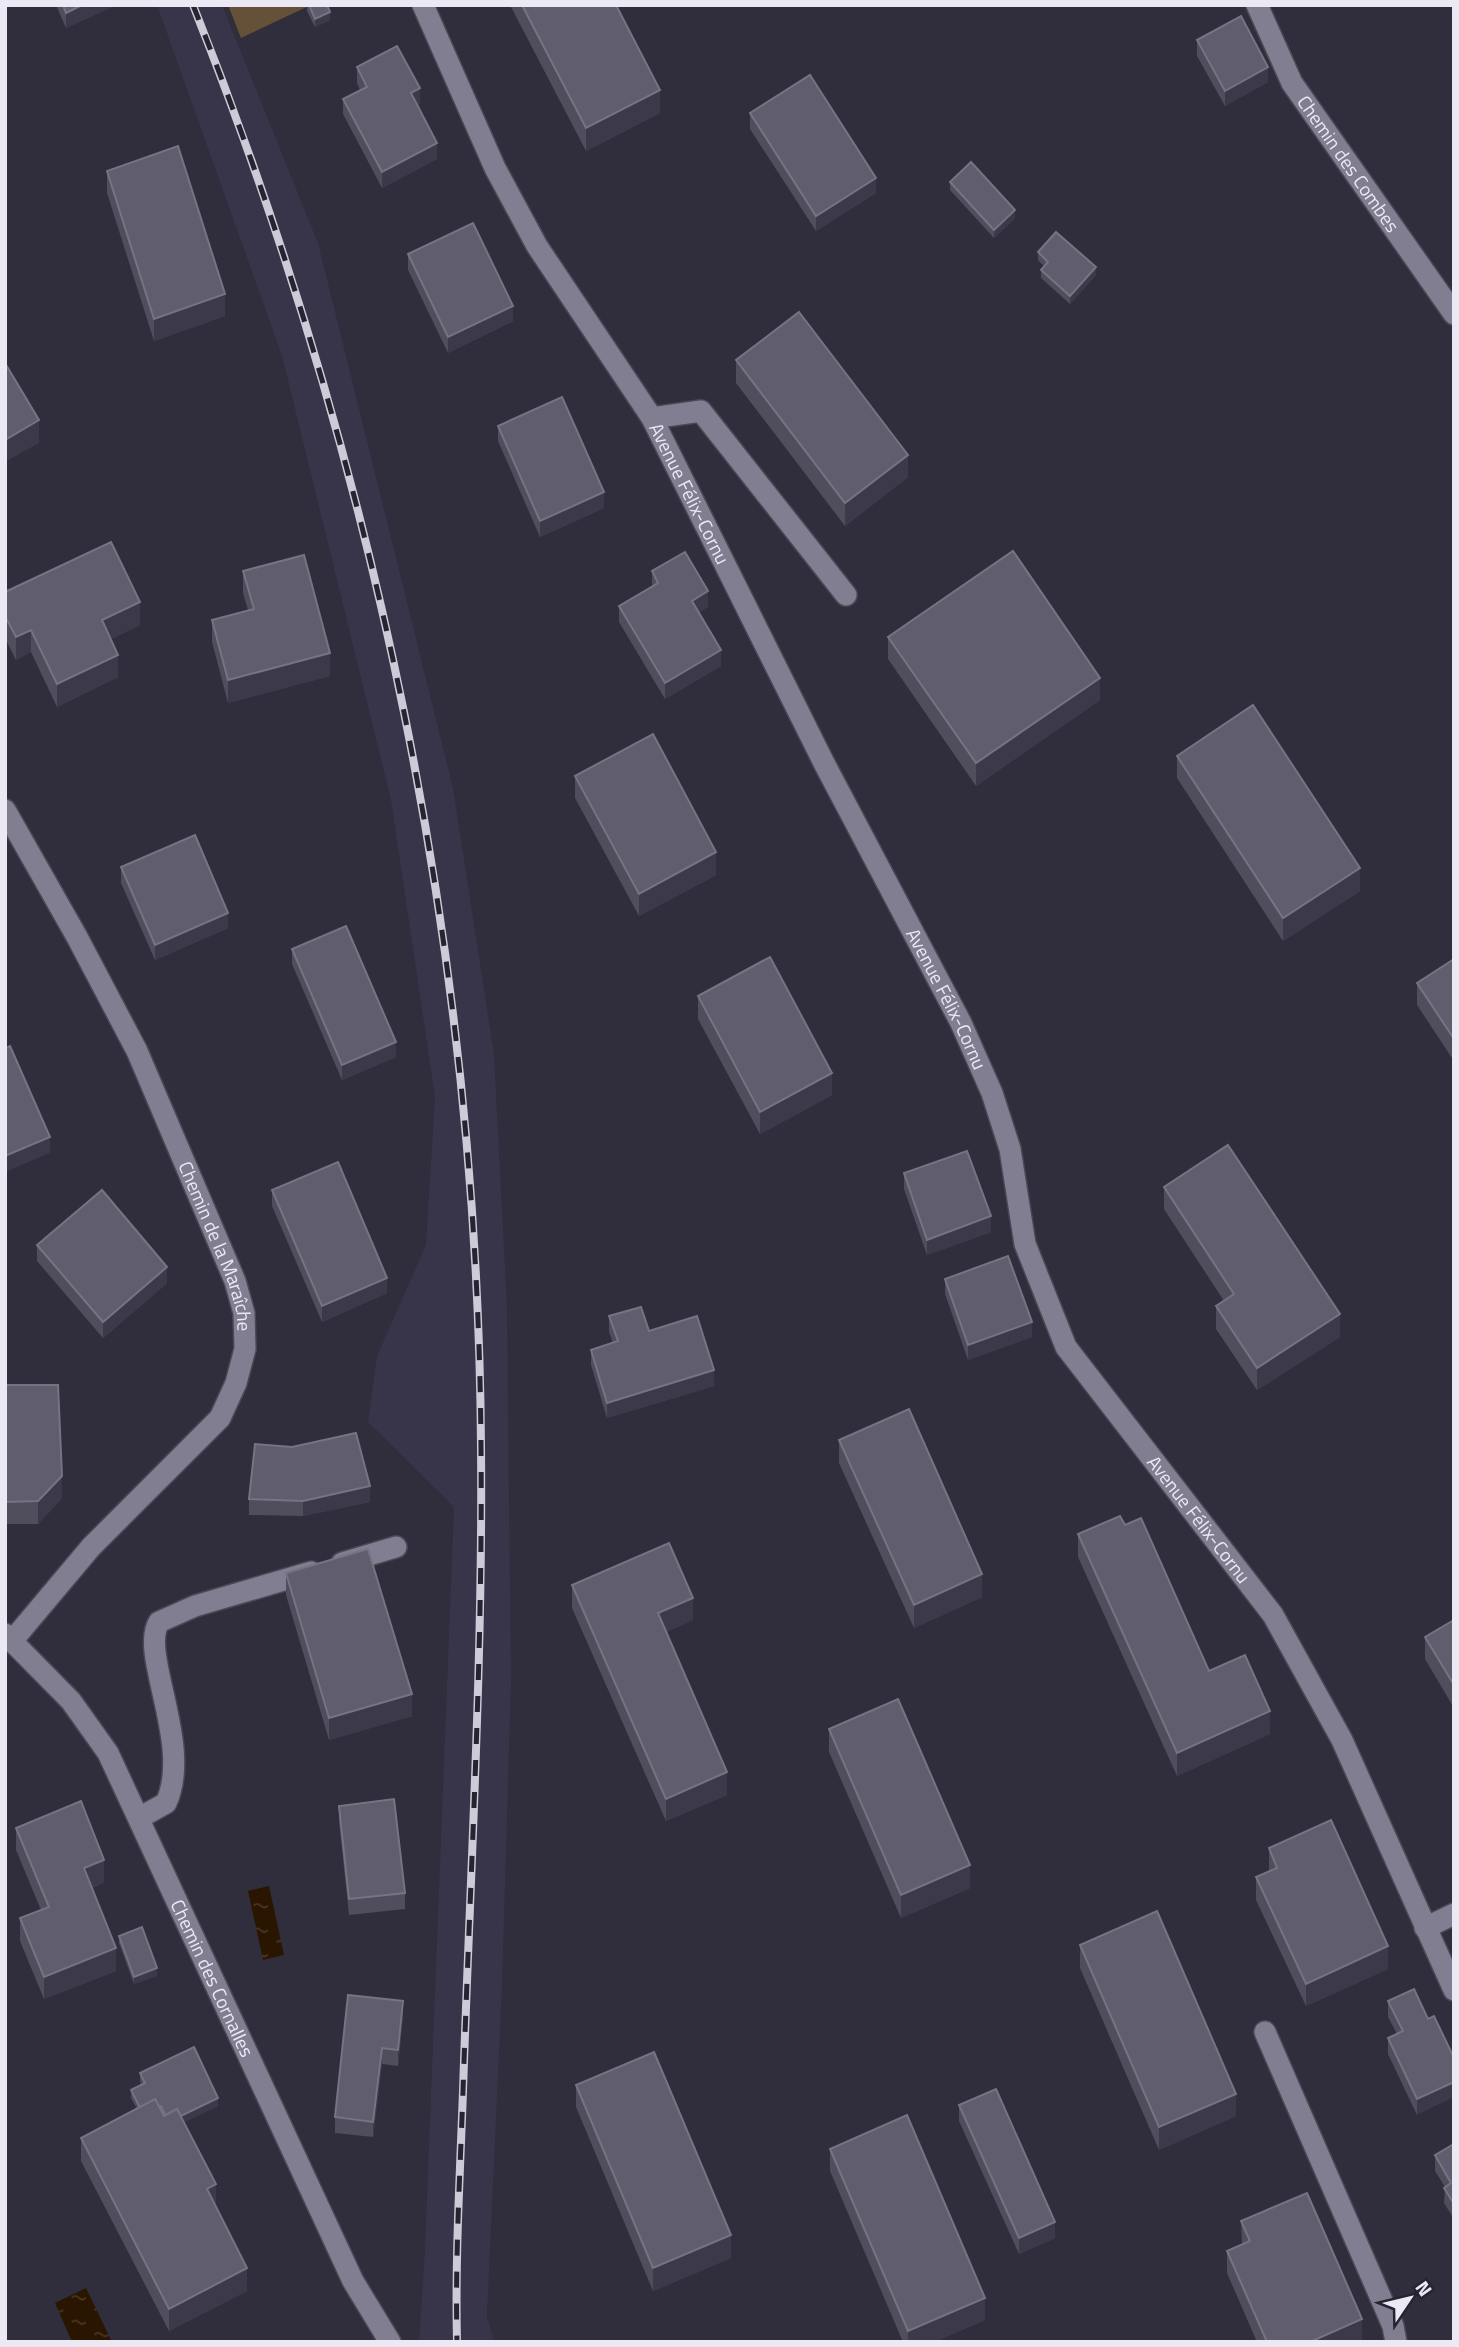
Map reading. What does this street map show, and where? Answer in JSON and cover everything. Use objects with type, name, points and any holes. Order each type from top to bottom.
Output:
[{"type":"street","name":"Avenue Félix-Cornu","points":[[423,5],[495,168],[537,246],[652,418],[824,763],[961,1023],[992,1093],[1010,1149],[1025,1244],[1066,1347],[1273,1615],[1342,1740],[1454,1990]]},
{"type":"street","name":"Chemin des Combes","points":[[1256,5],[1292,83],[1389,226],[1454,314]]},
{"type":"street","points":[[652,418],[701,411],[846,595]]},
{"type":"street","name":"Chemin de la Maraîche","points":[[5,810],[77,937],[137,1051],[235,1281],[244,1312],[246,1349],[236,1384],[220,1418],[91,1547],[8,1637]]},
{"type":"street","points":[[141,1817],[166,1803],[176,1764],[174,1740],[153,1640],[159,1622],[195,1606],[396,1547]]},
{"type":"street","name":"Chemin des Cornalles","points":[[8,1637],[71,1702],[94,1731],[141,1817],[353,2281],[389,2342]]},
{"type":"street","points":[[1425,1928],[1454,1914]]},
{"type":"street","points":[[1265,2032],[1393,2326],[1396,2342]]},
{"type":"shaded area","points":[[157,5],[222,5],[318,243],[453,788],[494,1054],[507,1307],[511,1682],[502,1987],[487,2316],[494,2342],[419,2342],[454,1507],[368,1422],[377,1356],[426,1245],[435,1097],[391,800],[282,356]]},
{"type":"shaded area","points":[[228,5],[311,5],[241,38]]},
{"type":"water","points":[[269,1886],[284,1955],[263,1960],[248,1891]]},
{"type":"water","points":[[86,2288],[112,2342],[72,2342],[55,2303]]},
{"type":"building","points":[[63,5],[82,5],[66,13]]},
{"type":"building","points":[[309,5],[327,5],[330,12],[315,19]]},
{"type":"building","points":[[522,5],[616,5],[660,90],[586,128]]},
{"type":"building","points":[[1241,16],[1268,67],[1225,91],[1197,40]]},
{"type":"building","points":[[397,46],[420,88],[411,93],[437,143],[382,172],[343,99],[367,87],[357,67]]},
{"type":"building","points":[[810,75],[876,178],[816,216],[750,113]]},
{"type":"building","points":[[178,146],[225,294],[154,319],[107,171]]},
{"type":"building","points":[[971,162],[1015,210],[994,230],[950,182]]},
{"type":"building","points":[[473,223],[513,306],[448,337],[408,254]]},
{"type":"building","points":[[1056,232],[1096,267],[1070,296],[1041,270],[1048,262],[1038,252]]},
{"type":"building","points":[[799,312],[908,455],[845,503],[736,360]]},
{"type":"building","points":[[5,363],[39,420],[5,440]]},
{"type":"building","points":[[562,397],[604,492],[540,521],[498,426]]},
{"type":"building","points":[[111,542],[140,602],[102,620],[118,655],[57,684],[31,630],[16,637],[5,616],[5,592]]},
{"type":"building","points":[[1013,551],[1100,678],[976,763],[888,637]]},
{"type":"building","points":[[685,552],[708,591],[692,601],[721,650],[665,683],[619,606],[658,583],[652,571]]},
{"type":"building","points":[[304,555],[330,653],[228,680],[212,620],[254,609],[243,571]]},
{"type":"building","points":[[1253,705],[1360,868],[1283,918],[1177,756]]},
{"type":"building","points":[[653,734],[716,852],[639,894],[575,776]]},
{"type":"building","points":[[195,835],[228,913],[155,945],[121,867]]},
{"type":"building","points":[[346,926],[396,1042],[342,1065],[292,949]]},
{"type":"building","points":[[770,957],[832,1073],[760,1112],[698,996]]},
{"type":"building","points":[[1454,959],[1454,1039],[1417,983]]},
{"type":"building","points":[[10,1046],[50,1137],[5,1156],[5,1049]]},
{"type":"building","points":[[1228,1145],[1340,1314],[1257,1368],[1216,1306],[1234,1294],[1164,1187]]},
{"type":"building","points":[[967,1151],[991,1216],[927,1240],[904,1173]]},
{"type":"building","points":[[338,1162],[387,1278],[322,1306],[272,1190]]},
{"type":"building","points":[[102,1190],[167,1267],[103,1322],[37,1245]]},
{"type":"building","points":[[1008,1256],[1032,1322],[968,1345],[945,1279]]},
{"type":"building","points":[[641,1307],[649,1331],[697,1316],[714,1370],[607,1403],[591,1350],[618,1341],[609,1316]]},
{"type":"building","points":[[5,1385],[58,1385],[62,1476],[38,1501],[5,1502]]},
{"type":"building","points":[[909,1409],[982,1574],[914,1605],[839,1440]]},
{"type":"building","points":[[356,1433],[370,1486],[303,1501],[249,1499],[255,1444],[292,1447]]},
{"type":"building","points":[[1120,1516],[1125,1525],[1141,1518],[1209,1671],[1245,1655],[1270,1711],[1177,1753],[1078,1534]]},
{"type":"building","points":[[669,1543],[693,1598],[658,1613],[727,1772],[666,1799],[572,1585]]},
{"type":"building","points":[[368,1549],[412,1694],[329,1718],[286,1573]]},
{"type":"building","points":[[1454,1620],[1454,1685],[1425,1637]]},
{"type":"building","points":[[898,1699],[970,1865],[901,1895],[829,1729]]},
{"type":"building","points":[[394,1799],[405,1893],[349,1899],[339,1806]]},
{"type":"building","points":[[81,1801],[104,1860],[84,1868],[116,1948],[44,1977],[20,1918],[49,1907],[16,1828]]},
{"type":"building","points":[[1331,1820],[1388,1946],[1306,1984],[1256,1877],[1277,1868],[1269,1848]]},
{"type":"building","points":[[1157,1911],[1236,2094],[1159,2127],[1080,1945]]},
{"type":"building","points":[[142,1927],[157,1968],[134,1977],[119,1936]]},
{"type":"building","points":[[1414,1989],[1428,2019],[1434,2016],[1454,2058],[1454,2082],[1417,2099],[1388,2038],[1403,2031],[1388,2001]]},
{"type":"building","points":[[348,1995],[403,2001],[398,2050],[382,2048],[373,2122],[335,2117]]},
{"type":"building","points":[[194,2047],[218,2098],[181,2116],[177,2109],[165,2115],[155,2099],[140,2108],[131,2090],[145,2083],[140,2073]]},
{"type":"building","points":[[654,2052],[731,2235],[653,2268],[576,2085]]},
{"type":"building","points":[[996,2089],[1055,2222],[1019,2238],[959,2105]]},
{"type":"building","points":[[155,2099],[164,2116],[177,2109],[216,2184],[207,2189],[247,2268],[169,2309],[81,2138]]},
{"type":"building","points":[[907,2115],[985,2298],[908,2331],[830,2149]]},
{"type":"building","points":[[1454,2144],[1454,2204],[1444,2188],[1451,2183],[1435,2155]]},
{"type":"building","points":[[1307,2193],[1362,2319],[1310,2342],[1267,2342],[1227,2251],[1250,2241],[1241,2221]]},
{"type":"railway","points":[[193,5],[258,178],[314,354],[363,532],[404,713],[437,895],[460,1078],[475,1263],[481,1528],[458,2216],[457,2342]]}]
